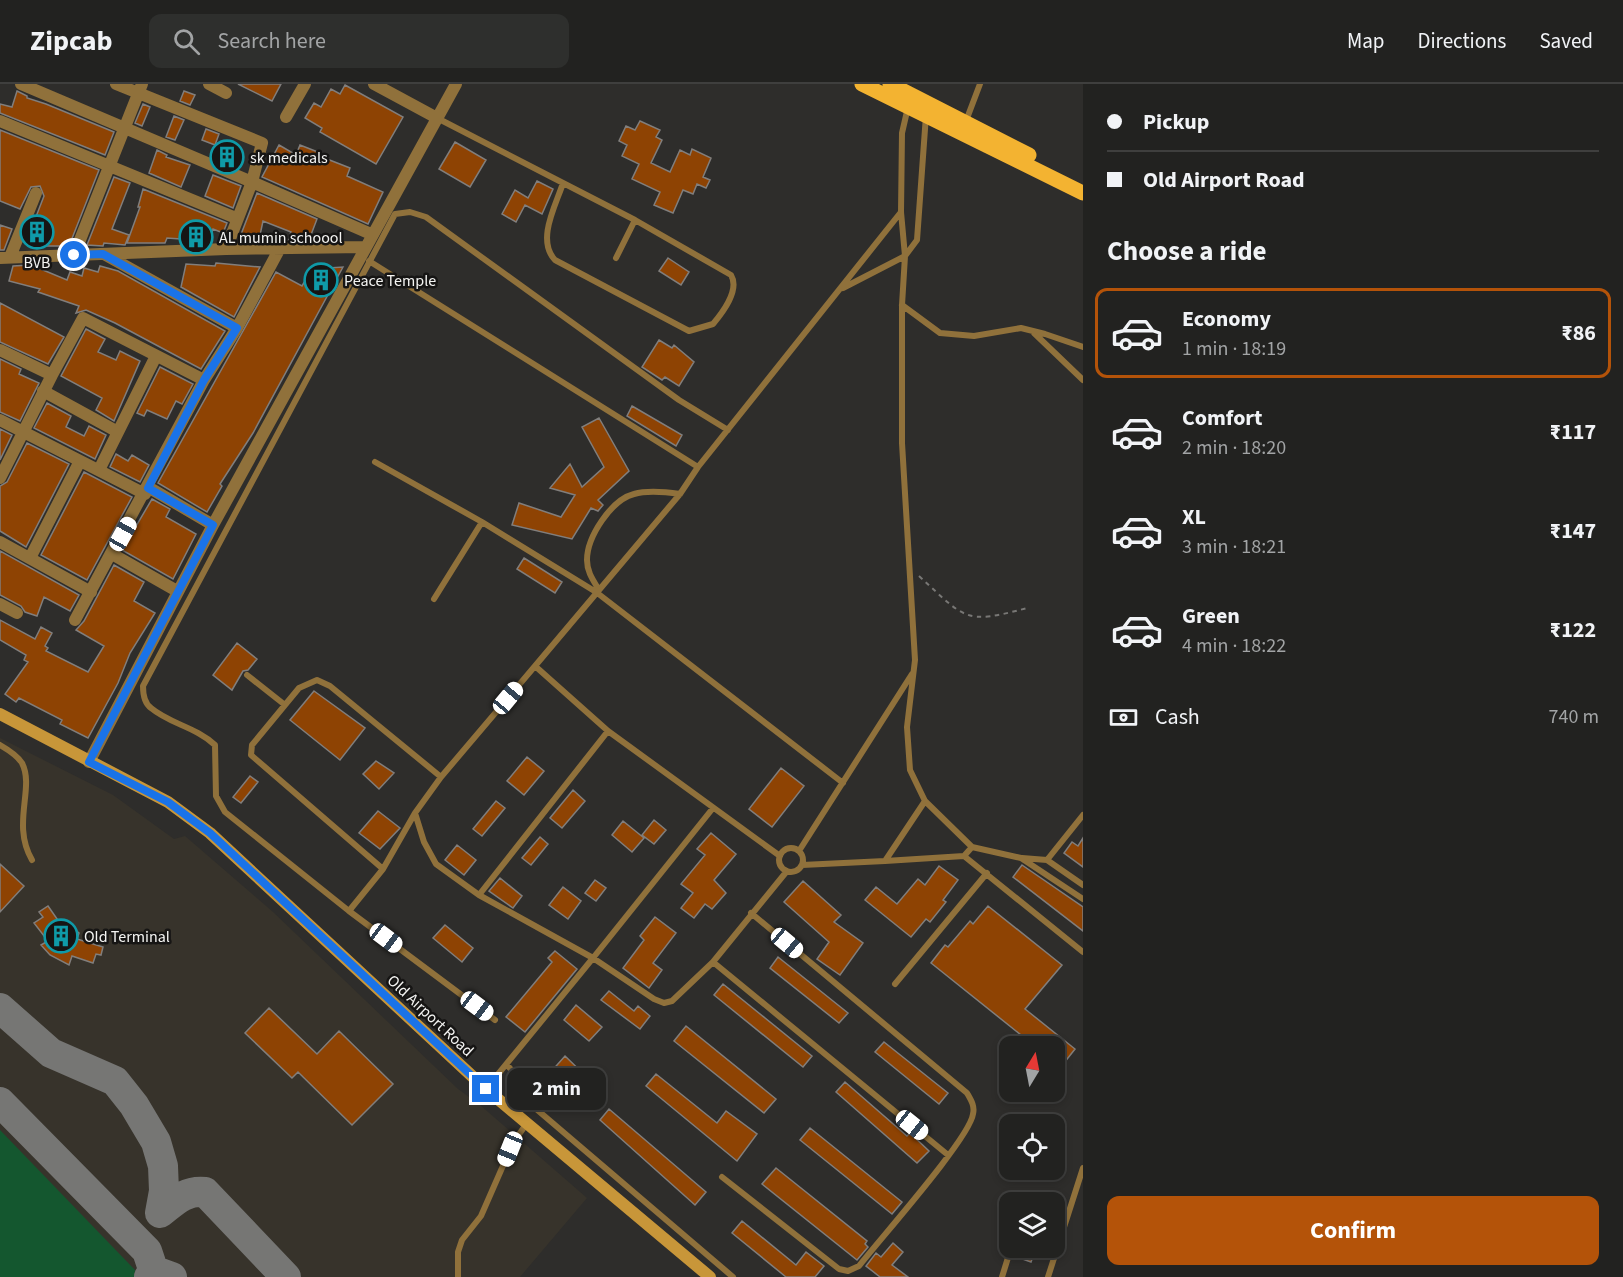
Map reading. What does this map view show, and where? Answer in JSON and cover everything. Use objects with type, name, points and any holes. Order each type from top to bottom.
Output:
[{"type":"main road","points":[[862,84],[910,101],[1083,193]]},
{"type":"main road","points":[[890,84],[910,101]]},
{"type":"main road","points":[[964,128],[1083,182]]},
{"type":"main road","name":"Old Airport Road","points":[[0,714],[168,802],[210,833],[486,1089],[710,1277]]},
{"type":"street","points":[[21,84],[371,234]]},
{"type":"street","points":[[116,84],[140,89],[262,143],[252,182],[236,218],[226,249]]},
{"type":"street","points":[[209,84],[226,93]]},
{"type":"street","points":[[286,117],[304,84]]},
{"type":"street","points":[[374,84],[437,118]]},
{"type":"street","points":[[89,762],[177,591],[371,234],[456,84]]},
{"type":"street","points":[[74,255],[140,89]]},
{"type":"street","points":[[0,121],[236,218]]},
{"type":"street","points":[[36,193],[5,257],[226,249],[364,247]]},
{"type":"street","points":[[75,620],[204,380],[237,328],[280,248]]},
{"type":"street","points":[[103,254],[237,328]]},
{"type":"street","points":[[0,478],[43,391],[83,318],[204,380]]},
{"type":"street","points":[[0,350],[52,375]]},
{"type":"street","points":[[99,470],[156,356]]},
{"type":"street","points":[[43,391],[118,432]]},
{"type":"street","points":[[0,420],[213,525]]},
{"type":"street","points":[[30,558],[80,461]]},
{"type":"street","points":[[0,542],[91,592]]},
{"type":"street","points":[[112,554],[177,591]]},
{"type":"street","points":[[0,604],[17,613]]},
{"type":"lane","points":[[964,128],[980,84]]},
{"type":"lane","points":[[910,101],[902,133],[901,212],[905,256],[902,305],[902,443],[914,671],[907,727],[908,759],[914,782],[925,801],[972,847],[1021,858],[1047,860],[1083,885]]},
{"type":"lane","points":[[840,289],[905,256],[917,240],[928,110]]},
{"type":"lane","points":[[437,118],[635,220],[731,274],[733,286],[729,300],[713,324],[689,331],[555,260],[548,250],[547,238],[562,183]]},
{"type":"lane","points":[[495,1020],[349,910],[225,812],[216,796],[214,745],[202,733],[149,707],[143,696],[143,686],[395,214],[410,212],[426,217],[678,400],[728,430]]},
{"type":"lane","points":[[349,910],[383,869],[415,813],[441,777],[681,494],[698,467],[901,212]]},
{"type":"lane","points":[[616,258],[635,220]]},
{"type":"lane","points":[[369,261],[698,467]]},
{"type":"lane","points":[[902,305],[939,333],[974,336],[1021,328],[1083,347]]},
{"type":"lane","points":[[1031,331],[1083,380]]},
{"type":"lane","points":[[375,462],[598,591],[843,783]]},
{"type":"lane","points":[[598,591],[589,574],[587,560],[595,533],[612,509],[633,494],[664,491],[681,494]]},
{"type":"lane","points":[[434,599],[482,522]]},
{"type":"lane","points":[[535,666],[608,731],[780,856]]},
{"type":"lane","points":[[799,851],[914,671]]},
{"type":"lane","points":[[247,675],[285,705]]},
{"type":"lane","points":[[383,869],[251,755],[252,745],[299,688],[317,680],[330,686],[441,777]]},
{"type":"lane","points":[[478,895],[608,731]]},
{"type":"lane","points":[[0,745],[22,763],[26,783],[21,813],[23,845],[32,860]]},
{"type":"lane","points":[[885,861],[925,801]]},
{"type":"lane","points":[[486,1089],[713,808]]},
{"type":"lane","points":[[415,813],[424,842],[436,864],[478,895],[593,958],[654,999],[664,1003],[672,1001],[712,962],[787,871]]},
{"type":"lane","points":[[1047,860],[1083,815]]},
{"type":"lane","points":[[964,856],[972,847]]},
{"type":"lane","points":[[788,849],[799,851],[803,858],[802,865],[796,871],[787,871],[780,865],[780,856],[788,849]]},
{"type":"lane","points":[[802,865],[964,856],[1083,952]]},
{"type":"lane","points":[[1021,858],[1083,899]]},
{"type":"lane","points":[[895,984],[987,873]]},
{"type":"lane","points":[[722,1177],[839,1269],[848,1271],[859,1266],[948,1155],[969,1126],[974,1113],[967,1093],[751,914]]},
{"type":"lane","points":[[712,962],[948,1155]]},
{"type":"lane","points":[[507,1065],[525,1084],[528,1102],[733,1277]]},
{"type":"lane","points":[[458,1277],[458,1252],[462,1240],[481,1216],[513,1143],[527,1123]]},
{"type":"lane","points":[[1048,1277],[1083,1168]]},
{"type":"lane","points":[[1002,1277],[1008,1258]]},
{"type":"path","points":[[910,568],[969,618],[988,619],[1027,608]]},
{"type":"shaded area","points":[[0,738],[113,795],[174,839],[185,836],[273,912],[458,1089],[480,1105],[587,1198],[520,1277],[0,1277]]},
{"type":"green space","points":[[0,1130],[135,1270],[134,1277],[0,1277]]},
{"type":"building","points":[[238,84],[281,84],[272,101]]},
{"type":"building","points":[[345,85],[403,117],[376,164],[320,132],[322,128],[305,118],[314,103],[321,107],[331,89],[340,94]]},
{"type":"building","points":[[17,91],[27,98],[114,132],[105,155],[0,113],[0,104],[12,107]]},
{"type":"building","points":[[184,91],[195,95],[190,105],[180,101]]},
{"type":"building","points":[[143,104],[150,107],[142,126],[135,123]]},
{"type":"building","points":[[174,116],[184,120],[175,140],[166,137]]},
{"type":"building","points":[[640,121],[660,130],[656,137],[662,140],[651,163],[670,172],[680,150],[690,155],[692,149],[711,158],[703,177],[710,180],[706,188],[697,184],[693,194],[683,190],[673,213],[654,205],[660,192],[632,179],[639,164],[622,156],[627,145],[619,141],[626,126],[635,130]]},
{"type":"building","points":[[206,129],[219,134],[215,145],[202,140]]},
{"type":"building","points":[[0,130],[99,170],[69,246],[40,246],[27,240],[44,196],[40,186],[31,187],[20,209],[0,201]]},
{"type":"building","points":[[455,142],[486,160],[470,187],[439,169]]},
{"type":"building","points":[[279,145],[296,155],[300,145],[328,156],[327,159],[350,168],[347,176],[383,192],[368,224],[262,177]]},
{"type":"building","points":[[157,150],[167,155],[166,157],[190,165],[181,187],[149,173]]},
{"type":"building","points":[[213,175],[241,186],[233,208],[205,196]]},
{"type":"building","points":[[114,177],[130,183],[112,229],[129,235],[125,245],[104,243],[103,246],[87,245]]},
{"type":"building","points":[[537,181],[553,189],[542,214],[525,205],[516,222],[502,214],[515,190],[528,198]]},
{"type":"building","points":[[143,189],[227,223],[223,233],[213,229],[209,241],[167,238],[165,243],[127,243],[140,207],[138,207]]},
{"type":"building","points":[[257,193],[317,219],[309,240],[288,240],[291,232],[263,221],[259,240],[240,237]]},
{"type":"building","points":[[0,225],[12,229],[4,250],[0,250]]},
{"type":"building","points":[[668,258],[689,272],[681,285],[659,271]]},
{"type":"building","points":[[216,263],[260,267],[234,317],[181,287],[186,264],[215,266]]},
{"type":"building","points":[[31,265],[67,280],[70,272],[82,276],[84,268],[98,272],[100,266],[118,271],[225,331],[201,369],[86,310],[76,313],[79,306],[38,292],[40,289],[9,281],[13,266]]},
{"type":"building","points":[[343,267],[253,433],[220,484],[222,486],[207,512],[158,483],[276,272],[302,286],[312,269]]},
{"type":"building","points":[[0,303],[64,337],[48,364],[0,342]]},
{"type":"building","points":[[86,329],[105,339],[98,352],[116,360],[120,351],[140,361],[114,421],[96,410],[102,398],[61,376]]},
{"type":"building","points":[[659,340],[672,348],[674,345],[694,362],[679,386],[665,377],[662,380],[642,367]]},
{"type":"building","points":[[0,359],[21,369],[19,374],[39,383],[20,421],[0,412]]},
{"type":"building","points":[[160,367],[193,384],[182,404],[176,401],[167,419],[147,410],[144,416],[137,413]]},
{"type":"building","points":[[47,403],[71,416],[66,427],[84,436],[89,426],[106,435],[95,459],[34,428]]},
{"type":"building","points":[[632,406],[682,435],[676,446],[627,416]]},
{"type":"building","points":[[599,418],[629,471],[598,500],[603,505],[598,511],[591,508],[572,539],[512,525],[519,503],[561,517],[575,495],[550,488],[570,464],[582,487],[604,467],[582,427]]},
{"type":"building","points":[[0,429],[12,435],[0,460]]},
{"type":"building","points":[[27,443],[69,464],[26,547],[0,531],[0,486],[7,482]]},
{"type":"building","points":[[116,454],[128,461],[132,455],[149,465],[140,482],[110,467]]},
{"type":"building","points":[[84,472],[132,497],[87,580],[41,555]]},
{"type":"building","points":[[152,499],[170,509],[166,517],[196,534],[173,579],[122,550]]},
{"type":"building","points":[[0,551],[79,595],[70,611],[44,597],[37,616],[25,612],[21,606],[0,595]]},
{"type":"building","points":[[524,558],[562,582],[555,593],[517,569]]},
{"type":"building","points":[[114,565],[144,582],[134,601],[155,613],[130,653],[118,683],[88,738],[60,724],[62,720],[19,698],[16,702],[5,694],[28,662],[24,660],[26,655],[0,640],[0,620],[35,639],[41,627],[52,633],[45,646],[48,648],[46,651],[88,672],[104,646],[76,630],[84,621]]},
{"type":"building","points":[[237,643],[257,659],[248,670],[243,671],[232,690],[213,675]]},
{"type":"building","points":[[314,691],[365,728],[340,760],[290,720]]},
{"type":"building","points":[[527,757],[544,771],[524,795],[507,781]]},
{"type":"building","points":[[376,761],[394,773],[379,789],[363,774]]},
{"type":"building","points":[[781,768],[804,786],[772,827],[749,809]]},
{"type":"building","points":[[250,776],[258,782],[241,803],[233,797]]},
{"type":"building","points":[[573,790],[585,801],[562,828],[550,818]]},
{"type":"building","points":[[496,801],[505,808],[482,836],[473,829]]},
{"type":"building","points":[[378,811],[400,828],[380,849],[359,833]]},
{"type":"building","points":[[654,820],[666,830],[654,844],[642,835]]},
{"type":"building","points":[[623,821],[644,838],[632,852],[612,835]]},
{"type":"building","points":[[711,833],[736,854],[714,880],[726,893],[712,909],[705,904],[694,918],[681,908],[693,893],[681,884],[705,855],[697,849]]},
{"type":"building","points":[[540,837],[548,844],[531,865],[522,858]]},
{"type":"building","points":[[1083,838],[1083,867],[1064,853],[1072,842],[1078,846]]},
{"type":"building","points":[[457,845],[476,860],[464,875],[445,860]]},
{"type":"building","points":[[0,864],[24,886],[0,912]]},
{"type":"building","points":[[1022,865],[1083,907],[1083,931],[1013,877]]},
{"type":"building","points":[[939,866],[958,880],[943,900],[946,902],[930,922],[926,919],[911,937],[865,900],[876,887],[897,904],[918,879],[925,885]]},
{"type":"building","points":[[500,878],[522,896],[513,908],[489,891]]},
{"type":"building","points":[[595,880],[606,888],[596,901],[585,893]]},
{"type":"building","points":[[803,881],[841,915],[834,922],[863,943],[840,975],[817,959],[829,942],[784,902]]},
{"type":"building","points":[[563,887],[581,901],[568,919],[549,905]]},
{"type":"building","name":"Old Terminal","points":[[48,906],[64,929],[69,925],[79,933],[77,939],[103,947],[101,955],[96,954],[93,963],[72,956],[69,965],[50,955],[41,945],[48,941],[34,923],[43,917],[39,912]]},
{"type":"building","points":[[988,906],[1062,965],[1025,1009],[1059,1036],[1022,1036],[931,963],[945,945],[948,947],[970,921],[973,924]]},
{"type":"building","points":[[655,917],[676,933],[653,963],[662,970],[649,988],[623,968],[644,940],[640,936]]},
{"type":"building","points":[[445,925],[473,948],[462,962],[433,938]]},
{"type":"building","points":[[555,951],[577,969],[525,1032],[506,1017],[552,962],[548,958]]},
{"type":"building","points":[[778,957],[848,1013],[839,1023],[770,968]]},
{"type":"building","points":[[723,984],[812,1056],[803,1067],[714,995]]},
{"type":"building","points":[[609,991],[634,1011],[638,1006],[650,1016],[640,1029],[601,1000]]},
{"type":"building","points":[[576,1005],[602,1027],[589,1041],[564,1020]]},
{"type":"building","points":[[269,1008],[317,1054],[339,1031],[393,1084],[352,1125],[298,1072],[292,1078],[245,1033]]},
{"type":"building","points":[[686,1026],[776,1099],[764,1113],[674,1041]]},
{"type":"building","points":[[1065,1041],[1075,1049],[1065,1062]]},
{"type":"building","points":[[884,1042],[948,1093],[939,1104],[875,1052]]},
{"type":"building","points":[[565,1056],[594,1084],[575,1105],[556,1089],[553,1093],[541,1083]]},
{"type":"building","points":[[656,1074],[717,1123],[726,1111],[757,1134],[737,1161],[646,1086]]},
{"type":"building","points":[[845,1082],[907,1136],[910,1133],[929,1151],[917,1163],[836,1092]]},
{"type":"building","points":[[609,1109],[706,1192],[695,1205],[600,1120]]},
{"type":"building","points":[[810,1128],[902,1202],[892,1214],[800,1140]]},
{"type":"building","points":[[776,1168],[867,1241],[865,1244],[868,1247],[857,1260],[762,1184]]},
{"type":"building","points":[[742,1221],[796,1265],[806,1252],[824,1266],[815,1277],[786,1277],[732,1233]]},
{"type":"building","points":[[893,1243],[903,1252],[892,1265],[908,1277],[880,1277],[866,1266],[876,1253],[881,1257]]},
{"type":"building","points":[[1020,1258],[1032,1258],[1031,1262]]},
{"type":"taxiway","points":[[0,1008],[51,1053],[115,1081],[134,1105],[156,1142],[163,1166],[164,1191],[160,1213],[186,1195],[205,1192],[286,1277]]},
{"type":"taxiway","points":[[0,1102],[147,1251],[151,1263]]},
{"type":"taxiway","points":[[149,1277],[161,1273],[172,1277]]},
{"type":"place","name":"sk medicals","points":[[227,157]]},
{"type":"place","name":"BVB","points":[[37,232]]},
{"type":"place","name":"AL mumin schoool","points":[[196,237]]},
{"type":"place","name":"Peace Temple","points":[[321,280]]},
{"type":"place","name":"Old Terminal","points":[[61,936]]},
{"type":"route","points":[[74,255],[103,254],[237,328],[204,380],[148,488],[213,525],[89,762],[168,802],[210,833],[486,1089]]}]
